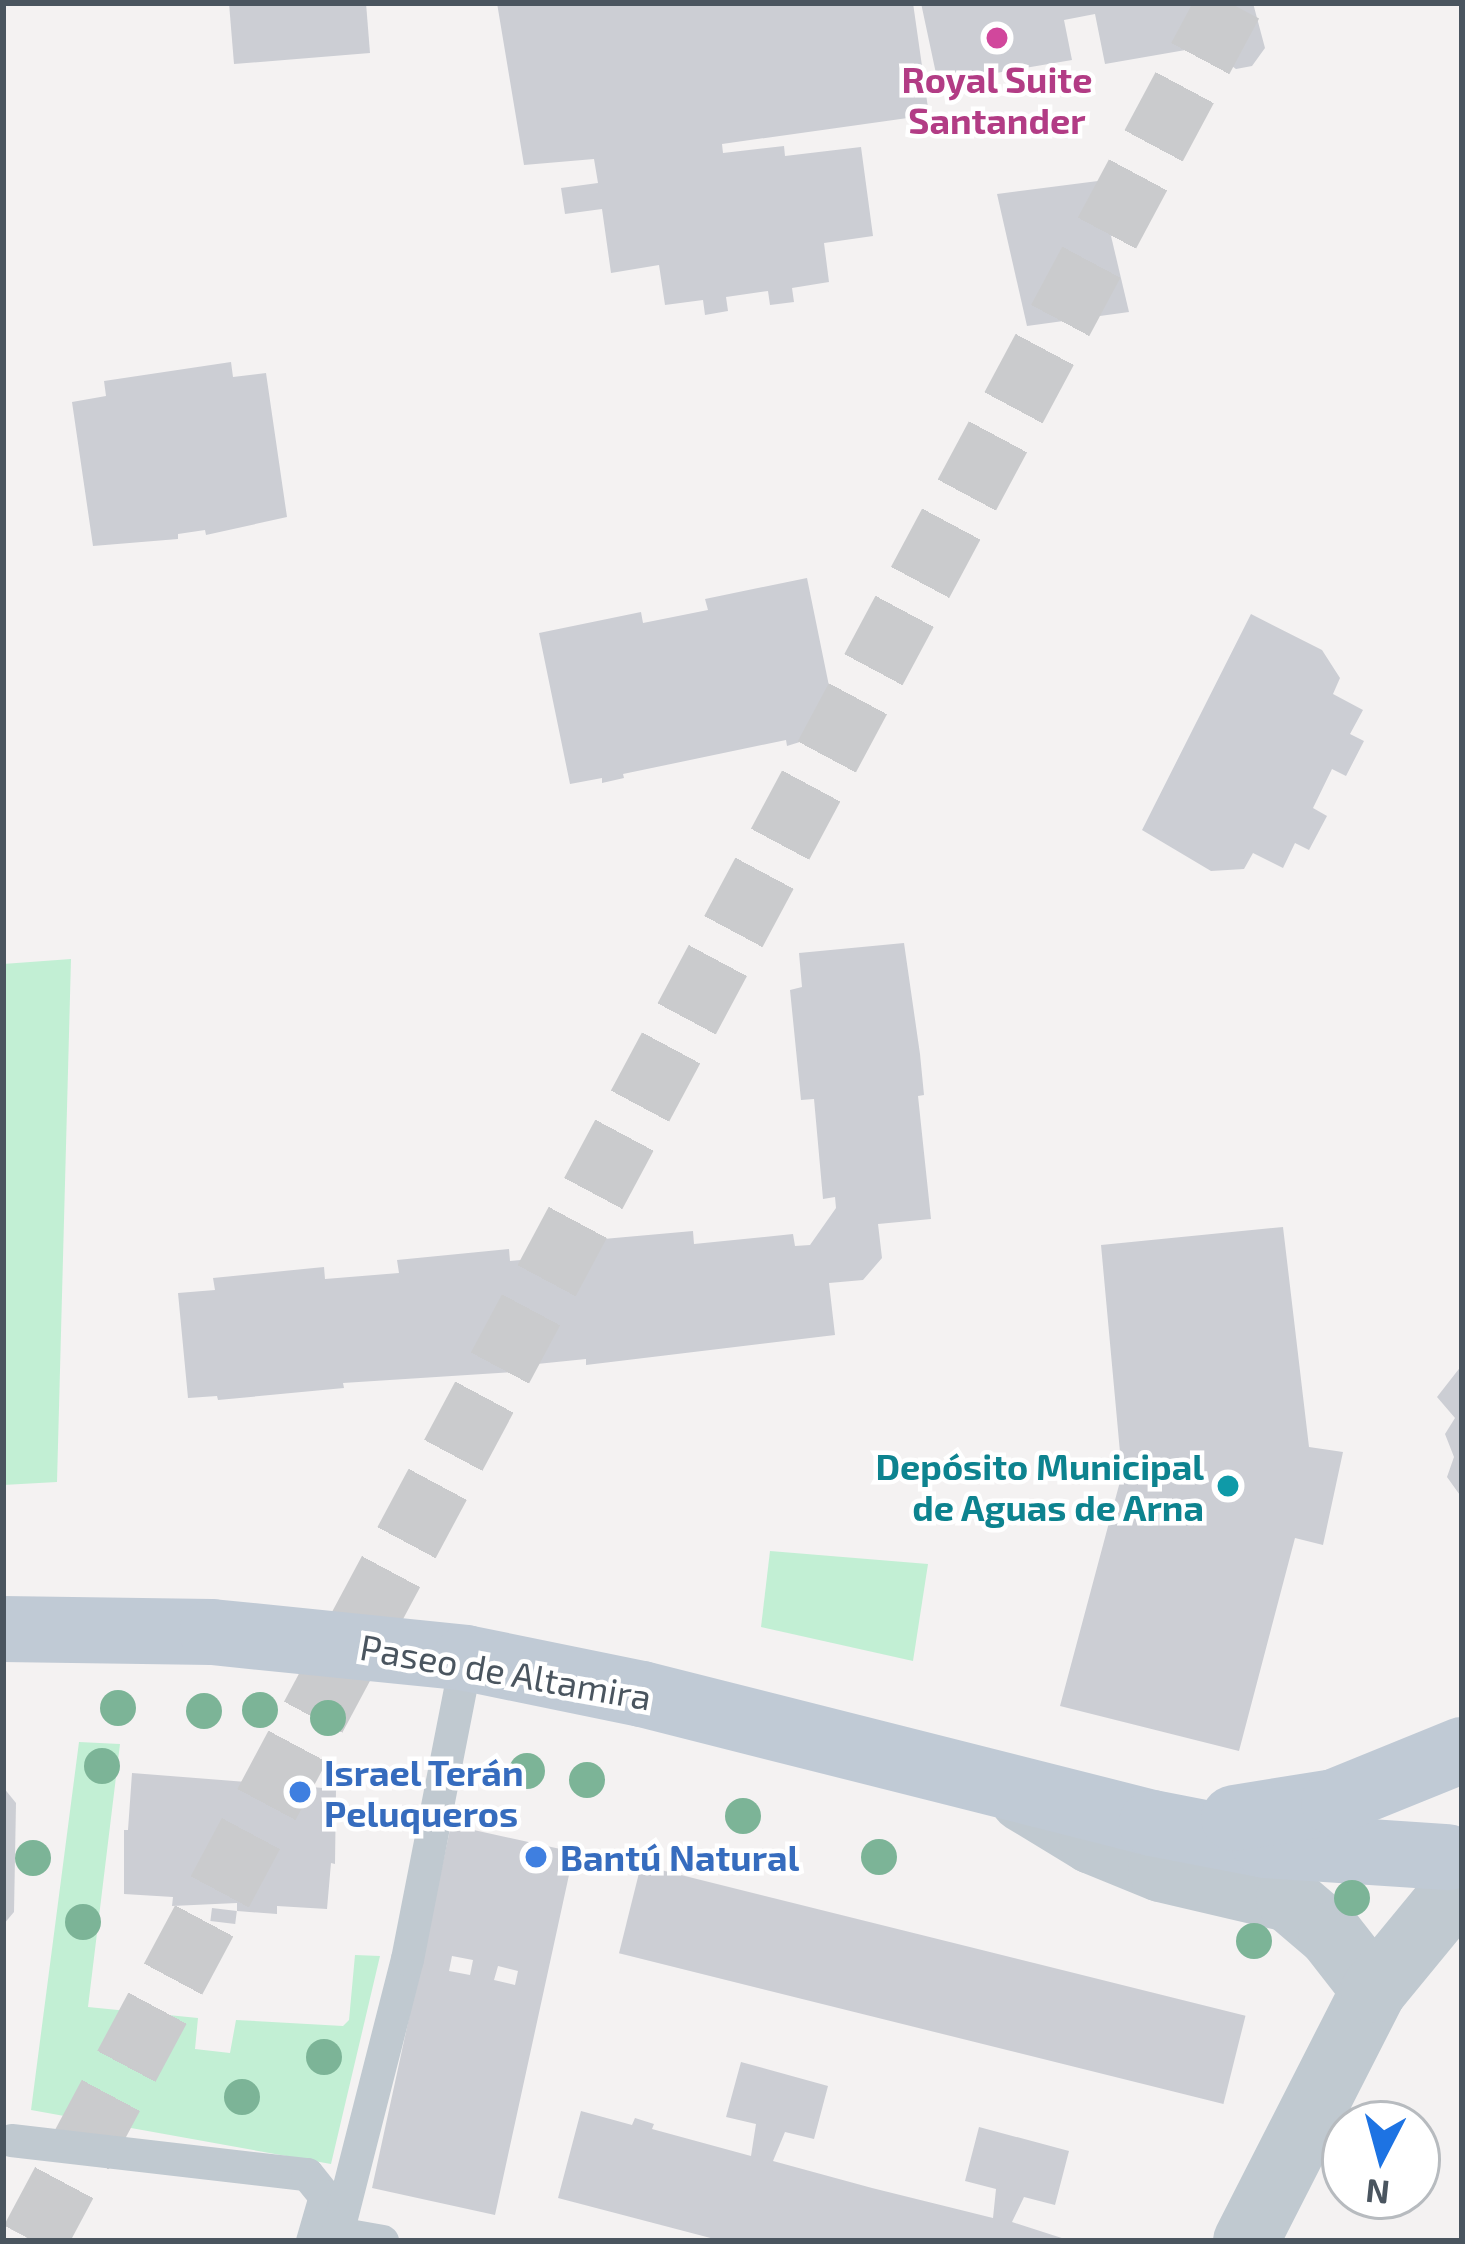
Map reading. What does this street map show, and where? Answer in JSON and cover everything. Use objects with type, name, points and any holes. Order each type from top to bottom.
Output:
[{"type":"main road","name":"Paseo de Altamira","points":[[3,1629],[257,1635],[466,1658],[642,1694],[1152,1823],[1457,1875]]},
{"type":"main road","name":"Paseo de Altamira","points":[[1152,1823],[1274,1816],[1334,1802],[1462,1750]]},
{"type":"main road","points":[[1457,1875],[1442,1813],[1462,1763]]},
{"type":"street","name":"Paseo de Altamira","points":[[1000,1784],[1092,1841],[1144,1862],[1289,1899],[1331,1935],[1374,1990]]},
{"type":"street","points":[[1246,2241],[1374,1990],[1457,1875]]},
{"type":"lane","points":[[328,2238],[407,1959],[466,1658]]},
{"type":"lane","points":[[11,2140],[307,2174],[325,2196],[328,2238]]},
{"type":"lane","points":[[328,2238],[382,2241]]},
{"type":"green space","points":[[71,959],[57,1482],[3,1485],[3,964]]},
{"type":"green space","points":[[770,1551],[928,1564],[913,1661],[761,1627]]},
{"type":"green space","points":[[79,1742],[120,1744],[88,2007],[198,2018],[195,2049],[230,2053],[236,2020],[343,2026],[349,2020],[355,1955],[380,1956],[331,2164],[31,2110]]},
{"type":"building","points":[[229,3],[366,3],[370,53],[234,64]]},
{"type":"building","points":[[497,3],[913,3],[929,115],[722,144],[723,153],[784,146],[785,156],[861,147],[873,236],[824,243],[829,282],[792,288],[794,302],[770,305],[768,291],[726,297],[728,311],[705,315],[703,300],[665,305],[659,265],[611,273],[602,209],[565,214],[561,188],[598,183],[594,159],[524,165]]},
{"type":"building","points":[[921,3],[1253,3],[1265,48],[1252,66],[1236,69],[1222,59],[1220,44],[1105,64],[1095,14],[1064,20],[1072,60],[938,83]]},
{"type":"building","points":[[1098,181],[1129,312],[1027,326],[997,194]]},
{"type":"building","points":[[231,362],[233,377],[266,373],[287,517],[206,535],[205,530],[178,534],[178,539],[93,546],[72,402],[106,396],[104,381]]},
{"type":"building","points":[[807,578],[838,730],[787,746],[786,740],[623,774],[624,778],[602,783],[602,778],[570,784],[539,633],[641,612],[643,623],[708,610],[705,599]]},
{"type":"building","points":[[1251,614],[1322,650],[1340,678],[1333,694],[1363,710],[1350,734],[1364,741],[1346,776],[1332,769],[1313,808],[1327,816],[1309,850],[1295,843],[1283,868],[1253,853],[1244,869],[1211,871],[1142,830]]},
{"type":"building","points":[[904,943],[920,1054],[924,1095],[918,1096],[931,1219],[878,1224],[882,1258],[863,1280],[829,1283],[835,1335],[586,1365],[586,1359],[527,1365],[528,1371],[343,1383],[344,1388],[218,1400],[217,1396],[188,1398],[178,1293],[215,1290],[213,1278],[324,1267],[325,1279],[399,1273],[397,1260],[509,1249],[510,1261],[583,1254],[581,1241],[693,1231],[694,1244],[793,1234],[795,1246],[810,1245],[836,1208],[835,1197],[823,1199],[814,1099],[801,1100],[790,990],[802,987],[799,953]]},
{"type":"building","name":"Depósito Municipal de Aguas de Arna","points":[[1283,1227],[1309,1447],[1343,1452],[1323,1545],[1295,1538],[1239,1751],[1060,1706],[1122,1474],[1101,1245]]},
{"type":"building","points":[[1462,1365],[1462,1498],[1447,1477],[1454,1457],[1445,1434],[1455,1418],[1437,1397]]},
{"type":"building","points":[[132,1773],[336,1789],[335,1864],[331,1863],[327,1909],[277,1906],[277,1914],[237,1911],[237,1903],[172,1906],[173,1897],[124,1894],[124,1830],[128,1830]]},
{"type":"building","points":[[3,1787],[16,1803],[14,1912],[3,1925]]},
{"type":"building","points":[[451,1825],[574,1852],[495,2215],[372,2188]],"holes":[[[452,1956],[473,1960],[470,1975],[449,1971]],[[498,1966],[518,1971],[515,1985],[494,1980]]]},
{"type":"building","points":[[641,1865],[1245,2016],[1223,2104],[619,1953]]},
{"type":"building","points":[[212,1908],[237,1911],[235,1924],[210,1921]]},
{"type":"building","points":[[741,2062],[828,2086],[814,2139],[785,2132],[773,2161],[872,2188],[993,2218],[996,2189],[965,2181],[979,2127],[1069,2151],[1055,2205],[1024,2197],[1012,2222],[1071,2241],[722,2241],[558,2198],[581,2111],[632,2125],[635,2118],[654,2124],[652,2129],[751,2156],[756,2124],[726,2117]]},
{"type":"tunnel","points":[[33,2241],[1230,3]]},
{"type":"place","name":"Royal Suite Santander","points":[[997,38]]},
{"type":"place","name":"Depósito Municipal de Aguas de Arna","points":[[1228,1486]]},
{"type":"place","name":"Israel Terán Peluqueros","points":[[300,1792]]},
{"type":"place","name":"Bantú Natural","points":[[536,1857]]}]
